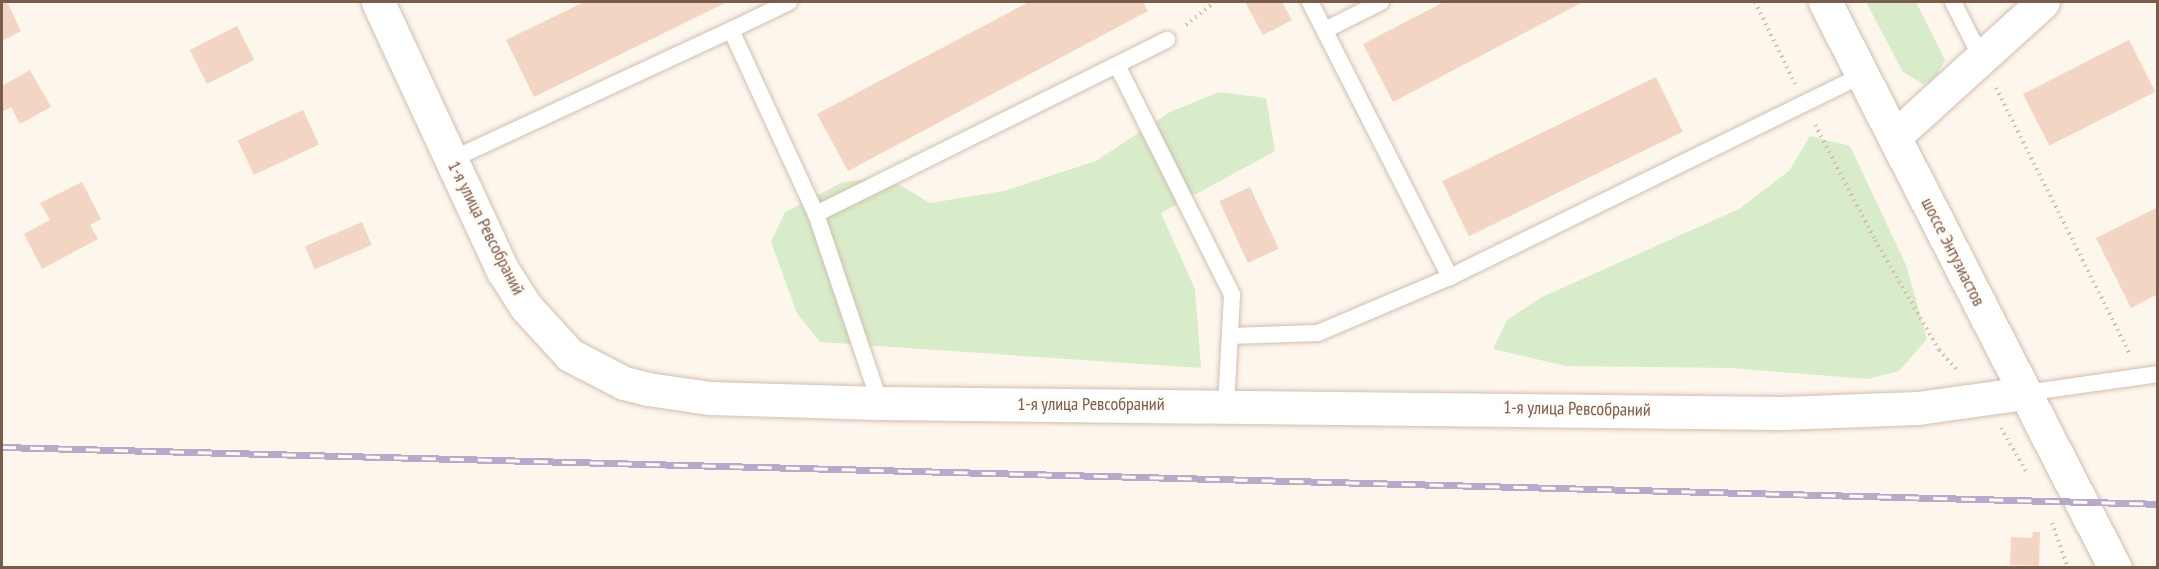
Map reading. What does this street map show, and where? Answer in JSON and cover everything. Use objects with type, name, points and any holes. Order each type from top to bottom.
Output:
[{"type":"street","name":"1-я улица Ревсобраний","points":[[378,2],[503,271],[526,307],[570,355],[624,383],[699,397],[880,403],[1226,405],[1782,413],[1918,408],[2025,393]]},
{"type":"street","name":"шоссе Энтузиастов","points":[[1825,2],[2115,567]]},
{"type":"street","points":[[1894,136],[2043,2]]},
{"type":"lane","points":[[451,160],[789,2]]},
{"type":"lane","points":[[1310,2],[1450,277]]},
{"type":"lane","points":[[1325,30],[1381,2]]},
{"type":"lane","points":[[1953,2],[1981,57]]},
{"type":"lane","points":[[731,30],[816,214],[880,403]]},
{"type":"lane","points":[[816,214],[1167,40]]},
{"type":"lane","points":[[1117,65],[1232,295],[1226,405]]},
{"type":"lane","points":[[1230,336],[1318,333],[1450,277],[1863,75]]},
{"type":"lane","points":[[2025,393],[2149,375]]},
{"type":"path","points":[[1167,40],[1214,2]]},
{"type":"path","points":[[1755,2],[1875,240],[1939,350],[1985,400],[2032,482]]},
{"type":"path","points":[[1981,57],[2149,375]]},
{"type":"path","points":[[2050,519],[2068,567]]},
{"type":"green space","points":[[1866,2],[1916,2],[1945,60],[1935,78],[1923,84],[1903,72]]},
{"type":"green space","points":[[1219,92],[1266,98],[1275,151],[1161,213],[1195,289],[1201,368],[820,342],[797,313],[771,242],[785,212],[843,182],[886,177],[930,203],[1004,191],[1096,161],[1170,112]]},
{"type":"green space","points":[[1810,136],[1850,146],[1906,265],[1927,339],[1899,371],[1868,379],[1730,368],[1566,366],[1493,349],[1507,320],[1542,297],[1739,209],[1789,171]]},
{"type":"building","points":[[2,2],[7,2],[21,31],[2,41]]},
{"type":"building","points":[[584,2],[727,2],[534,97],[506,40]]},
{"type":"building","points":[[1029,2],[1143,2],[1148,11],[848,171],[817,114]]},
{"type":"building","points":[[1245,2],[1282,2],[1292,20],[1263,35]]},
{"type":"building","points":[[1444,2],[1583,2],[1393,102],[1363,44]]},
{"type":"building","points":[[237,26],[254,60],[207,84],[190,50]]},
{"type":"building","points":[[2129,40],[2155,92],[2049,146],[2023,94]]},
{"type":"building","points":[[30,70],[51,107],[20,124],[11,107],[2,112],[2,86]]},
{"type":"building","points":[[1656,77],[1683,132],[1469,236],[1442,181]]},
{"type":"building","points":[[303,110],[319,144],[254,175],[238,140]]},
{"type":"building","points":[[82,182],[101,219],[90,225],[98,239],[42,269],[24,234],[50,220],[40,203]]},
{"type":"building","points":[[1250,187],[1279,249],[1248,263],[1219,201]]},
{"type":"building","points":[[2158,207],[2158,294],[2131,308],[2096,238]]},
{"type":"building","points":[[362,222],[372,245],[315,269],[305,246]]},
{"type":"building","points":[[2033,532],[2040,532],[2039,566],[2010,565],[2011,537],[2032,538]]},
{"type":"railway","points":[[2,447],[2158,504]]}]
